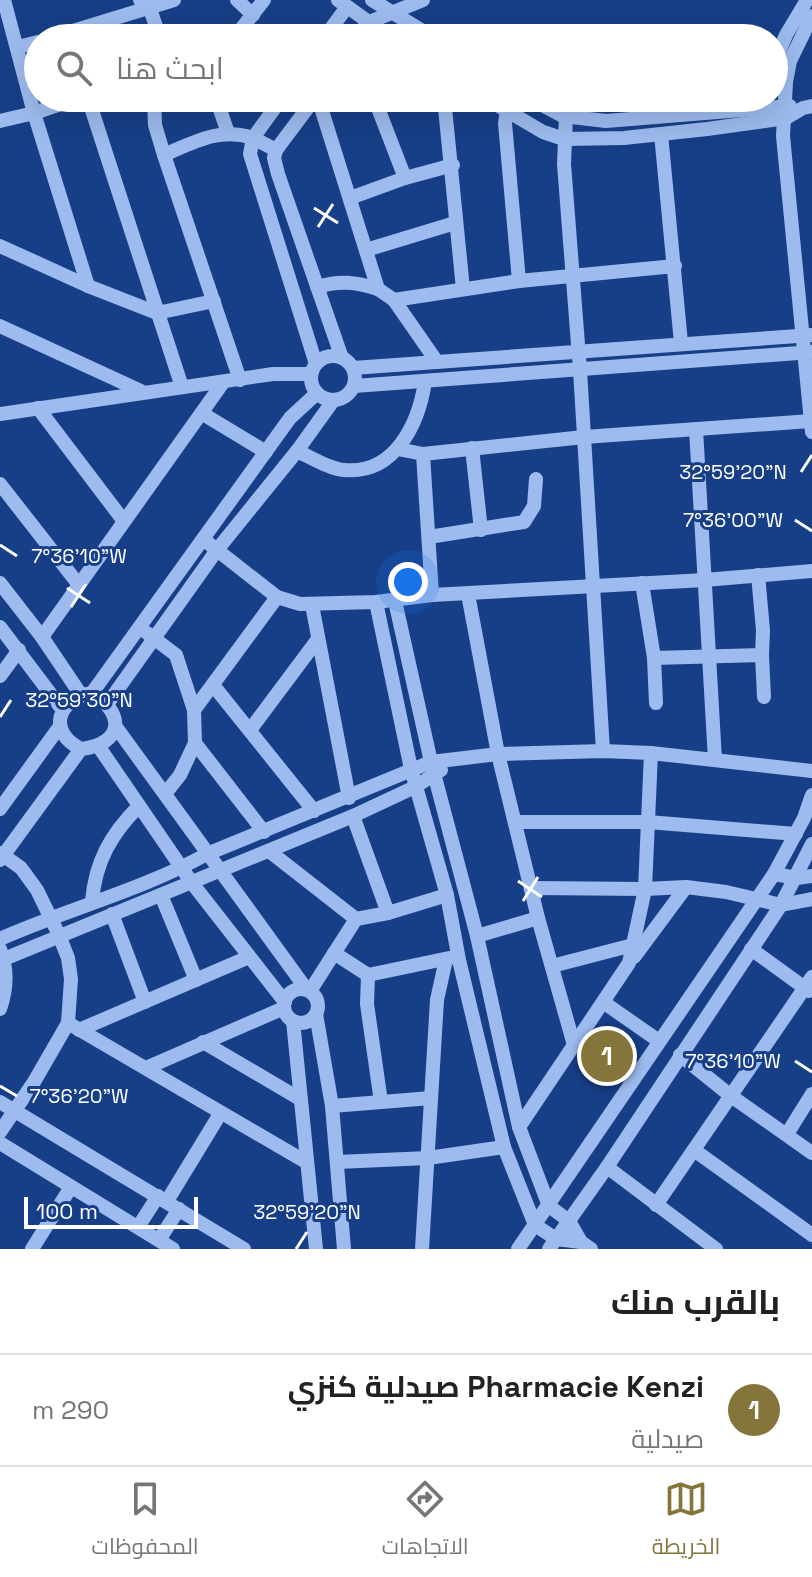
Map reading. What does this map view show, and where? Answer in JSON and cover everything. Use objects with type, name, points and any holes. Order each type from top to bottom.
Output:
[{"type":"street","points":[[4,0],[24,72]]},
{"type":"street","points":[[90,24],[145,5],[174,0]]},
{"type":"street","points":[[237,0],[253,15]]},
{"type":"street","points":[[246,24],[264,0]]},
{"type":"street","points":[[372,0],[410,24]]},
{"type":"street","points":[[331,24],[342,3],[367,23],[423,0]]},
{"type":"street","points":[[788,70],[807,0]]},
{"type":"street","points":[[145,5],[154,24]]},
{"type":"street","points":[[799,36],[812,16]]},
{"type":"street","points":[[18,47],[24,46]]},
{"type":"street","points":[[0,121],[37,112]]},
{"type":"street","points":[[92,112],[182,387]]},
{"type":"street","points":[[155,112],[164,155],[240,380]]},
{"type":"street","points":[[221,112],[228,133]]},
{"type":"street","points":[[272,112],[253,138],[251,161],[313,369],[311,385],[316,394],[333,401]]},
{"type":"street","points":[[305,112],[276,150],[274,164],[354,386]]},
{"type":"street","points":[[321,112],[378,289]]},
{"type":"street","points":[[380,112],[405,178]]},
{"type":"street","points":[[446,112],[463,289]]},
{"type":"street","points":[[508,112],[519,281]]},
{"type":"street","points":[[517,112],[543,132],[564,139],[661,134],[763,112]]},
{"type":"street","points":[[558,112],[566,116],[606,121],[734,112]]},
{"type":"street","points":[[778,112],[807,335],[812,432]]},
{"type":"street","points":[[34,113],[88,286]]},
{"type":"street","points":[[566,116],[564,139],[572,277],[603,751]]},
{"type":"street","points":[[164,155],[205,137],[228,133],[253,138],[276,150]]},
{"type":"street","points":[[661,134],[681,343]]},
{"type":"street","points":[[350,198],[453,165]]},
{"type":"street","points":[[366,250],[455,223]]},
{"type":"street","points":[[0,246],[157,313],[214,301]]},
{"type":"street","points":[[394,300],[519,281],[675,266]]},
{"type":"street","points":[[317,287],[334,281],[360,283],[378,289],[394,300],[437,362]]},
{"type":"street","points":[[0,326],[143,392]]},
{"type":"street","points":[[0,414],[313,369],[328,356],[347,363],[437,362],[807,335]]},
{"type":"street","points":[[354,386],[808,352]]},
{"type":"street","points":[[297,451],[342,470],[366,469],[380,463],[398,449],[413,427],[422,406],[425,381]]},
{"type":"street","points":[[42,637],[222,384]]},
{"type":"street","points":[[108,703],[217,550],[333,401],[347,396],[354,386]]},
{"type":"street","points":[[0,809],[60,726],[62,709],[70,699],[86,694],[139,629],[297,410],[316,394]]},
{"type":"street","points":[[38,408],[123,520]]},
{"type":"street","points":[[203,414],[266,452]]},
{"type":"street","points":[[398,449],[423,454],[584,437],[811,421]]},
{"type":"street","points":[[696,429],[715,760]]},
{"type":"street","points":[[472,448],[481,530]]},
{"type":"street","points":[[423,454],[432,595]]},
{"type":"street","points":[[429,537],[518,525],[529,517],[534,506],[536,479]]},
{"type":"street","points":[[0,484],[79,585]]},
{"type":"street","points":[[203,539],[277,597],[290,603],[312,605],[812,571]]},
{"type":"street","points":[[758,575],[764,697]]},
{"type":"street","points":[[0,583],[86,694],[108,703],[116,727],[317,999],[316,1014],[332,1106],[344,1249]]},
{"type":"street","points":[[642,583],[654,658],[656,703]]},
{"type":"street","points":[[468,594],[498,754],[538,918],[574,1045]]},
{"type":"street","points":[[194,710],[277,597]]},
{"type":"street","points":[[395,601],[433,769],[477,936],[519,1127],[549,1206],[569,1221],[586,1246]]},
{"type":"street","points":[[376,602],[415,787],[447,895],[452,958],[504,1147],[535,1225],[552,1244],[586,1246]]},
{"type":"street","points":[[312,605],[349,798]]},
{"type":"street","points":[[0,627],[62,709]]},
{"type":"street","points":[[139,629],[176,655],[194,710],[195,743],[180,775],[165,794]]},
{"type":"street","points":[[250,730],[318,639]]},
{"type":"street","points":[[0,676],[19,650]]},
{"type":"street","points":[[654,658],[762,655]]},
{"type":"street","points":[[213,685],[314,811]]},
{"type":"street","points":[[60,726],[70,743],[81,749],[99,747],[110,739],[116,727]]},
{"type":"street","points":[[195,743],[264,832]]},
{"type":"street","points":[[99,747],[181,868],[293,1021],[316,1249]]},
{"type":"street","points":[[74,1026],[68,958],[59,935],[29,877],[1,856],[81,749]]},
{"type":"street","points":[[0,1009],[5,993],[2,954],[192,883],[353,816],[415,787],[433,769],[449,761],[498,754],[603,751],[651,753],[812,771]]},
{"type":"street","points":[[629,963],[645,889],[651,753]]},
{"type":"street","points":[[0,939],[181,868],[207,854],[349,798],[411,769],[433,769]]},
{"type":"street","points":[[518,1249],[774,874],[796,834],[812,795]]},
{"type":"street","points":[[92,902],[99,860],[121,825],[139,806]]},
{"type":"street","points":[[353,816],[388,913]]},
{"type":"street","points":[[515,822],[648,822],[796,834]]},
{"type":"street","points":[[552,1244],[607,1167],[781,905],[804,877],[812,844]]},
{"type":"street","points":[[269,851],[356,919]]},
{"type":"street","points":[[774,874],[804,877]]},
{"type":"street","points":[[532,888],[686,887],[757,898],[781,905],[812,899]]},
{"type":"street","points":[[519,1127],[629,963],[686,887]]},
{"type":"street","points":[[161,895],[196,980]]},
{"type":"street","points":[[308,990],[356,919],[447,895]]},
{"type":"street","points":[[112,914],[145,1002]]},
{"type":"street","points":[[477,936],[538,918]]},
{"type":"street","points":[[552,966],[633,945]]},
{"type":"street","points":[[656,1205],[809,986],[751,949]]},
{"type":"street","points":[[334,953],[368,975],[452,958]]},
{"type":"street","points":[[0,1132],[6,1106],[34,1082],[74,1026],[145,1002],[249,957]]},
{"type":"street","points":[[422,1249],[437,1000],[452,958]]},
{"type":"street","points":[[368,975],[367,1004],[381,1102]]},
{"type":"street","points":[[146,1068],[284,1005],[294,990],[308,990]]},
{"type":"street","points":[[603,1002],[659,1041]]},
{"type":"street","points":[[293,1021],[303,1023],[316,1014]]},
{"type":"street","points":[[74,1026],[306,1162]]},
{"type":"street","points":[[203,1042],[300,1099]]},
{"type":"street","points":[[680,1055],[731,1096],[812,1153]]},
{"type":"street","points":[[787,1134],[812,1094]]},
{"type":"street","points":[[332,1106],[431,1098]]},
{"type":"street","points":[[6,1106],[244,1249]]},
{"type":"street","points":[[159,1240],[168,1202],[220,1114]]},
{"type":"street","points":[[0,1143],[173,1249]]},
{"type":"street","points":[[337,1162],[428,1158],[504,1147]]},
{"type":"street","points":[[694,1150],[812,1235]]},
{"type":"street","points":[[607,1167],[716,1249]]},
{"type":"street","points":[[32,1249],[71,1187]]},
{"type":"street","points":[[138,1227],[168,1202]]},
{"type":"place","name":"Pharmacie Kenzi صيدلية كنزي","points":[[607,1056]]}]
